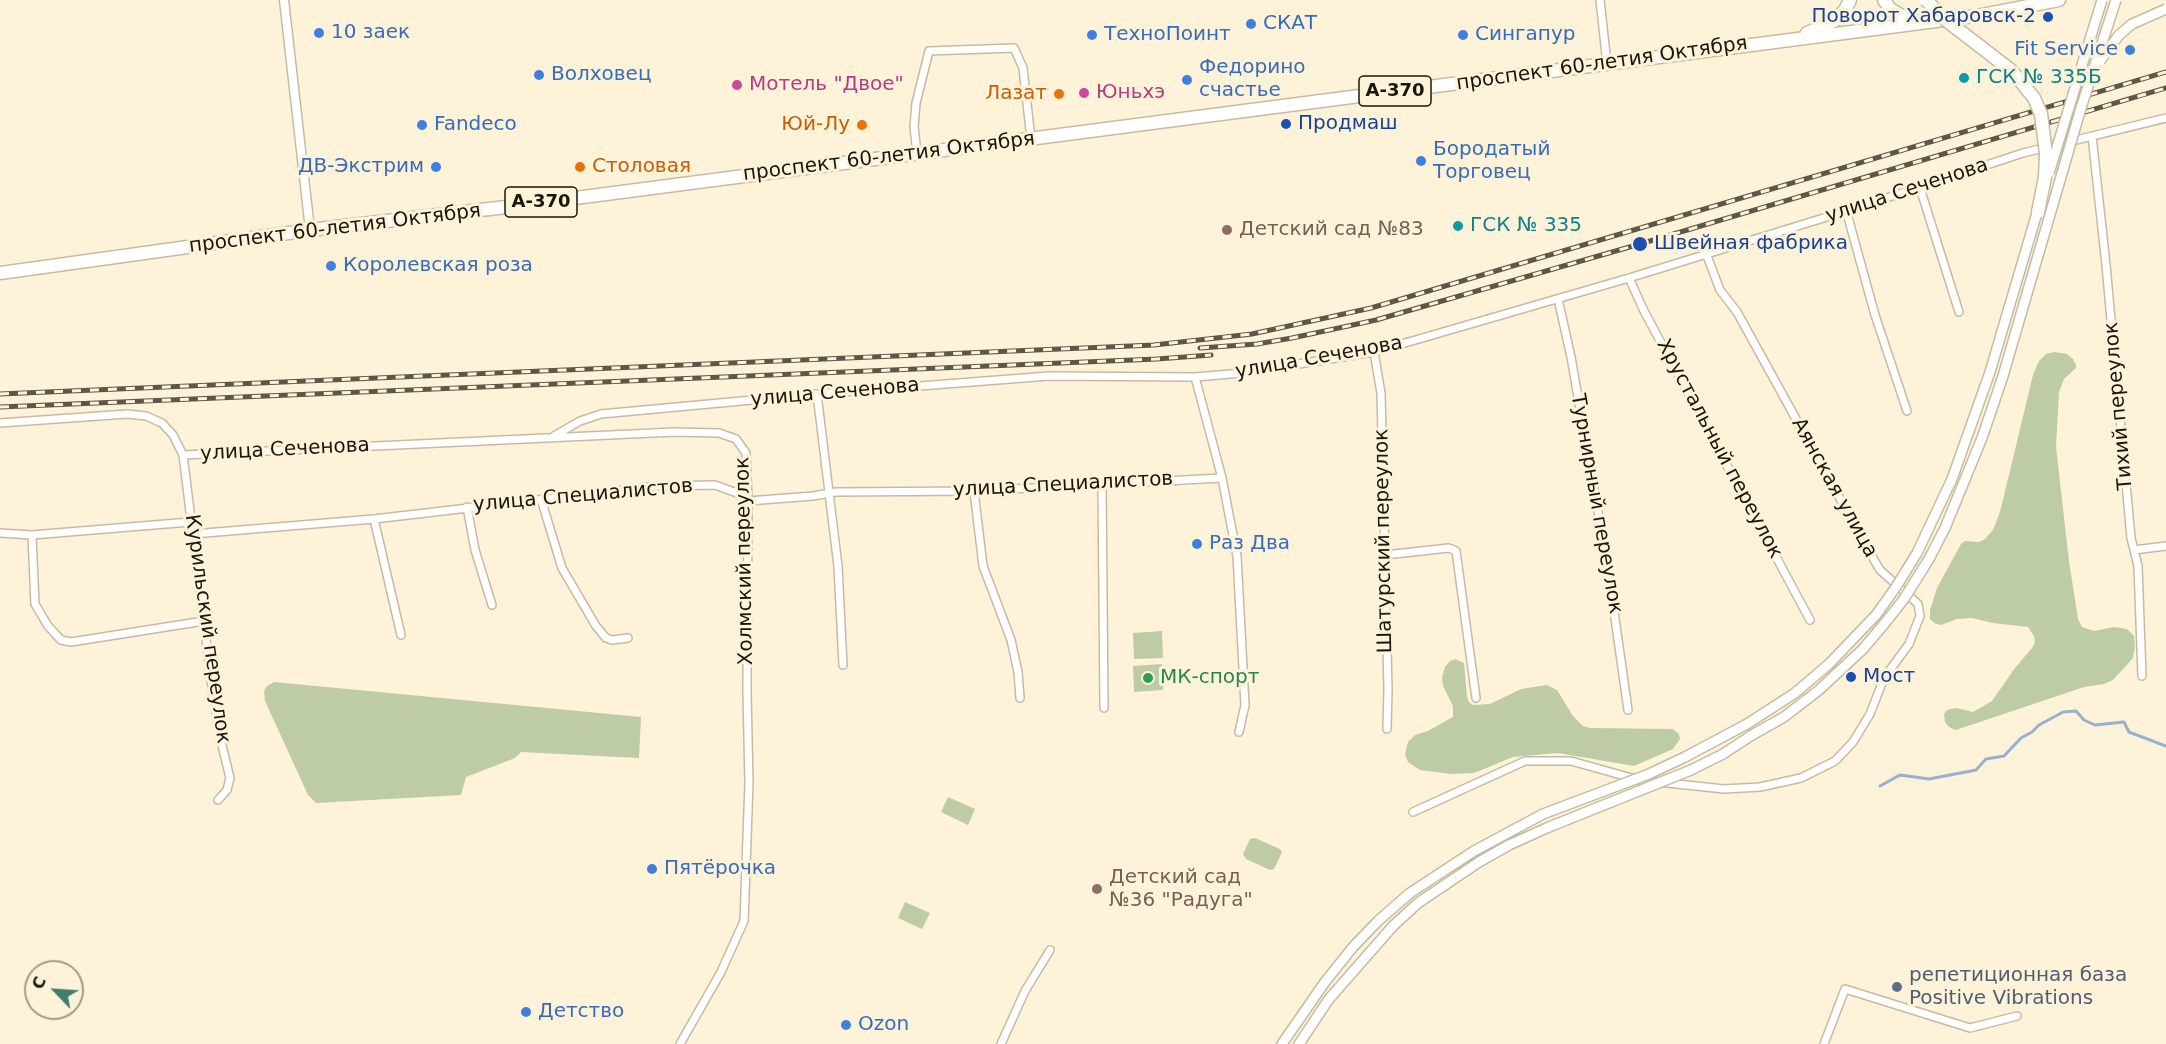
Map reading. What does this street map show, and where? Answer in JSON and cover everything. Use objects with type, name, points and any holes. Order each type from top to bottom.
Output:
[{"type":"highway","name":"проспект 60-летия Октября","points":[[1777,42],[1834,21],[1845,10],[1850,0]]},
{"type":"highway","name":"А-370","points":[[1884,0],[1890,9],[1902,16],[1930,21]]},
{"type":"highway","points":[[1926,0],[1947,21],[2012,71],[2034,98],[2041,114],[2046,153],[2045,177],[2038,212]]},
{"type":"highway","name":"проспект 60-летия Октября","points":[[0,273],[310,230],[506,207],[1982,15],[2059,0]]},
{"type":"main road","points":[[1281,1044],[1353,947],[1410,893],[1466,856],[1543,814],[1649,774],[1747,724],[1775,707],[1810,680],[1876,615],[1917,553],[1952,479],[1990,372],[2068,104],[2102,0]]},
{"type":"main road","points":[[1299,1044],[1337,990],[1392,926],[1418,903],[1509,845],[1691,770],[1723,754],[1784,717],[1819,690],[1863,649],[1886,623],[1929,559],[1964,484],[1982,438],[2003,376],[2081,108],[2116,0]]},
{"type":"main road","points":[[2081,108],[2100,62],[2119,35],[2132,24],[2166,9]]},
{"type":"street","points":[[284,0],[310,230]]},
{"type":"street","points":[[1600,0],[1607,64]]},
{"type":"street","points":[[917,153],[914,127],[916,103],[929,51],[1014,48],[1023,68],[1032,139]]},
{"type":"street","name":"улица Сеченова","points":[[554,436],[588,417],[601,414],[1049,376],[1195,377],[1242,373],[1374,352],[1629,278],[1920,188],[2023,153],[2166,118]]},
{"type":"street","name":"Тихий переулок","points":[[2092,136],[2134,550],[2138,566],[2142,676]]},
{"type":"street","points":[[1920,188],[1959,312]]},
{"type":"street","points":[[1846,210],[1875,315],[1907,411]]},
{"type":"street","name":"Аянская улица","points":[[1413,812],[1525,761],[1571,761],[1639,780],[1713,788],[1743,789],[1801,778],[1835,761],[1853,742],[1870,714],[1884,678],[1909,644],[1920,616],[1916,600],[1881,570],[1870,553],[1737,312],[1720,290],[1706,253]]},
{"type":"street","name":"Хрустальный переулок","points":[[1629,278],[1644,311],[1810,620]]},
{"type":"street","name":"Турнирный переулок","points":[[1558,298],[1571,357],[1608,569],[1628,710]]},
{"type":"street","name":"Шатурский переулок","points":[[1374,352],[1381,393],[1387,729]]},
{"type":"street","points":[[1195,377],[1222,478],[1237,556],[1241,668],[1245,705],[1239,732]]},
{"type":"street","points":[[817,394],[837,566],[843,665]]},
{"type":"street","name":"улица Сеченова","points":[[0,423],[127,414],[146,416],[162,423],[173,435],[183,454],[674,432],[719,433],[731,436]]},
{"type":"street","name":"Холмский переулок","points":[[680,1044],[721,972],[744,921],[749,783],[748,501],[746,453],[741,444],[731,436]]},
{"type":"street","name":"Курильский переулок","points":[[183,454],[190,522],[220,737],[230,778],[227,790],[218,800]]},
{"type":"street","name":"улица Специалистов","points":[[193,534],[374,519],[637,487],[715,486],[728,488],[748,501],[813,496],[827,492],[974,491],[1222,478]]},
{"type":"street","points":[[1102,484],[1104,708]]},
{"type":"street","points":[[974,491],[983,566],[1011,640],[1018,672],[1020,698]]},
{"type":"street","points":[[541,499],[562,568],[596,626],[606,638],[612,640],[628,638]]},
{"type":"street","points":[[467,507],[475,550],[492,604]]},
{"type":"street","points":[[374,519],[401,635]]},
{"type":"street","points":[[0,533],[32,535],[190,522]]},
{"type":"street","points":[[32,535],[35,603],[48,626],[61,640],[71,642],[204,621]]},
{"type":"street","points":[[2134,550],[2166,546]]},
{"type":"street","points":[[1385,555],[1449,548],[1456,551],[1476,698]]},
{"type":"street","points":[[1001,1044],[1025,991],[1050,950]]},
{"type":"street","points":[[1824,1044],[1845,989],[1970,1028],[2017,1016]]},
{"type":"green space","points":[[2054,352],[2067,354],[2076,365],[2076,368],[2064,379],[2059,392],[2056,447],[2078,619],[2082,627],[2094,631],[2114,627],[2127,629],[2134,636],[2133,658],[2113,680],[2104,684],[2084,687],[1956,730],[1945,722],[1944,714],[1947,710],[1956,708],[1973,712],[1992,701],[2032,648],[2035,642],[2034,636],[2028,627],[1972,618],[1957,619],[1941,625],[1930,619],[1930,610],[1937,588],[1961,544],[1965,541],[1979,542],[1993,530],[2000,512],[2033,375],[2039,361],[2046,354]]},
{"type":"green space","points":[[1162,631],[1163,658],[1134,659],[1133,633]]},
{"type":"green space","points":[[1455,659],[1464,663],[1467,697],[1473,705],[1490,704],[1521,689],[1547,685],[1557,690],[1573,716],[1583,726],[1673,729],[1679,734],[1680,739],[1673,749],[1634,766],[1558,753],[1513,757],[1474,773],[1451,774],[1420,770],[1408,762],[1405,754],[1408,742],[1415,735],[1428,731],[1453,717],[1453,706],[1443,686],[1442,677],[1445,667]]},
{"type":"green space","name":"МК-спорт","points":[[1162,664],[1163,690],[1134,692],[1133,666]]},
{"type":"green space","points":[[274,682],[641,717],[639,758],[521,752],[515,758],[466,777],[461,795],[316,803],[308,795],[265,701],[264,691]]},
{"type":"green space","points":[[948,797],[975,809],[968,825],[941,812]]},
{"type":"green space","points":[[1255,838],[1282,852],[1274,869],[1270,870],[1246,859],[1243,854],[1250,839]]},
{"type":"green space","points":[[905,902],[930,913],[922,929],[898,918]]},
{"type":"waterway","points":[[1880,786],[1900,775],[1929,779],[1976,770],[1986,759],[2004,756],[2021,738],[2063,712],[2076,711],[2084,720],[2095,725],[2124,722],[2129,732],[2166,746]]},
{"type":"railway","points":[[0,394],[1154,345],[1252,334],[1371,308],[2166,72]]},
{"type":"railway","points":[[1200,348],[1257,344],[1376,320],[2166,88]]},
{"type":"railway","points":[[0,407],[1211,355]]},
{"type":"place","name":"Поворот Хабаровск-2","points":[[2048,17]]},
{"type":"place","name":"СКАТ","points":[[1251,24]]},
{"type":"place","name":"10 заек","points":[[319,33]]},
{"type":"place","name":"ТехноПоинт","points":[[1092,35]]},
{"type":"place","name":"Сингапур","points":[[1463,35]]},
{"type":"place","name":"Fit Service","points":[[2130,50]]},
{"type":"place","name":"Волховец","points":[[539,75]]},
{"type":"place","name":"ГСК № 335Б","points":[[1964,78]]},
{"type":"place","name":"Федорино счастье","points":[[1187,80]]},
{"type":"place","name":"Мотель \"Двое\"","points":[[737,85]]},
{"type":"place","name":"Юньхэ","points":[[1084,93]]},
{"type":"place","name":"Лазат","points":[[1059,94]]},
{"type":"place","name":"Продмаш","points":[[1286,124]]},
{"type":"place","name":"Fandeco","points":[[422,125]]},
{"type":"place","name":"Юй-Лу","points":[[862,125]]},
{"type":"place","name":"Бородатый Торговец","points":[[1421,161]]},
{"type":"place","name":"ДВ-Экстрим","points":[[436,167]]},
{"type":"place","name":"Столовая","points":[[580,167]]},
{"type":"place","name":"ГСК № 335","points":[[1458,226]]},
{"type":"place","name":"Детский сад №83","points":[[1227,230]]},
{"type":"place","name":"Швейная фабрика","points":[[1640,244]]},
{"type":"place","name":"Королевская роза","points":[[331,266]]},
{"type":"place","name":"Раз Два","points":[[1197,544]]},
{"type":"place","name":"Мост","points":[[1851,677]]},
{"type":"place","name":"МК-спорт","points":[[1148,678]]},
{"type":"place","name":"Пятёрочка","points":[[652,869]]},
{"type":"place","name":"Детский сад №36 \"Радуга\"","points":[[1097,889]]},
{"type":"place","name":"репетиционная база Positive Vibrations","points":[[1897,987]]},
{"type":"place","name":"Детство","points":[[526,1012]]},
{"type":"place","name":"Ozon","points":[[846,1025]]}]
